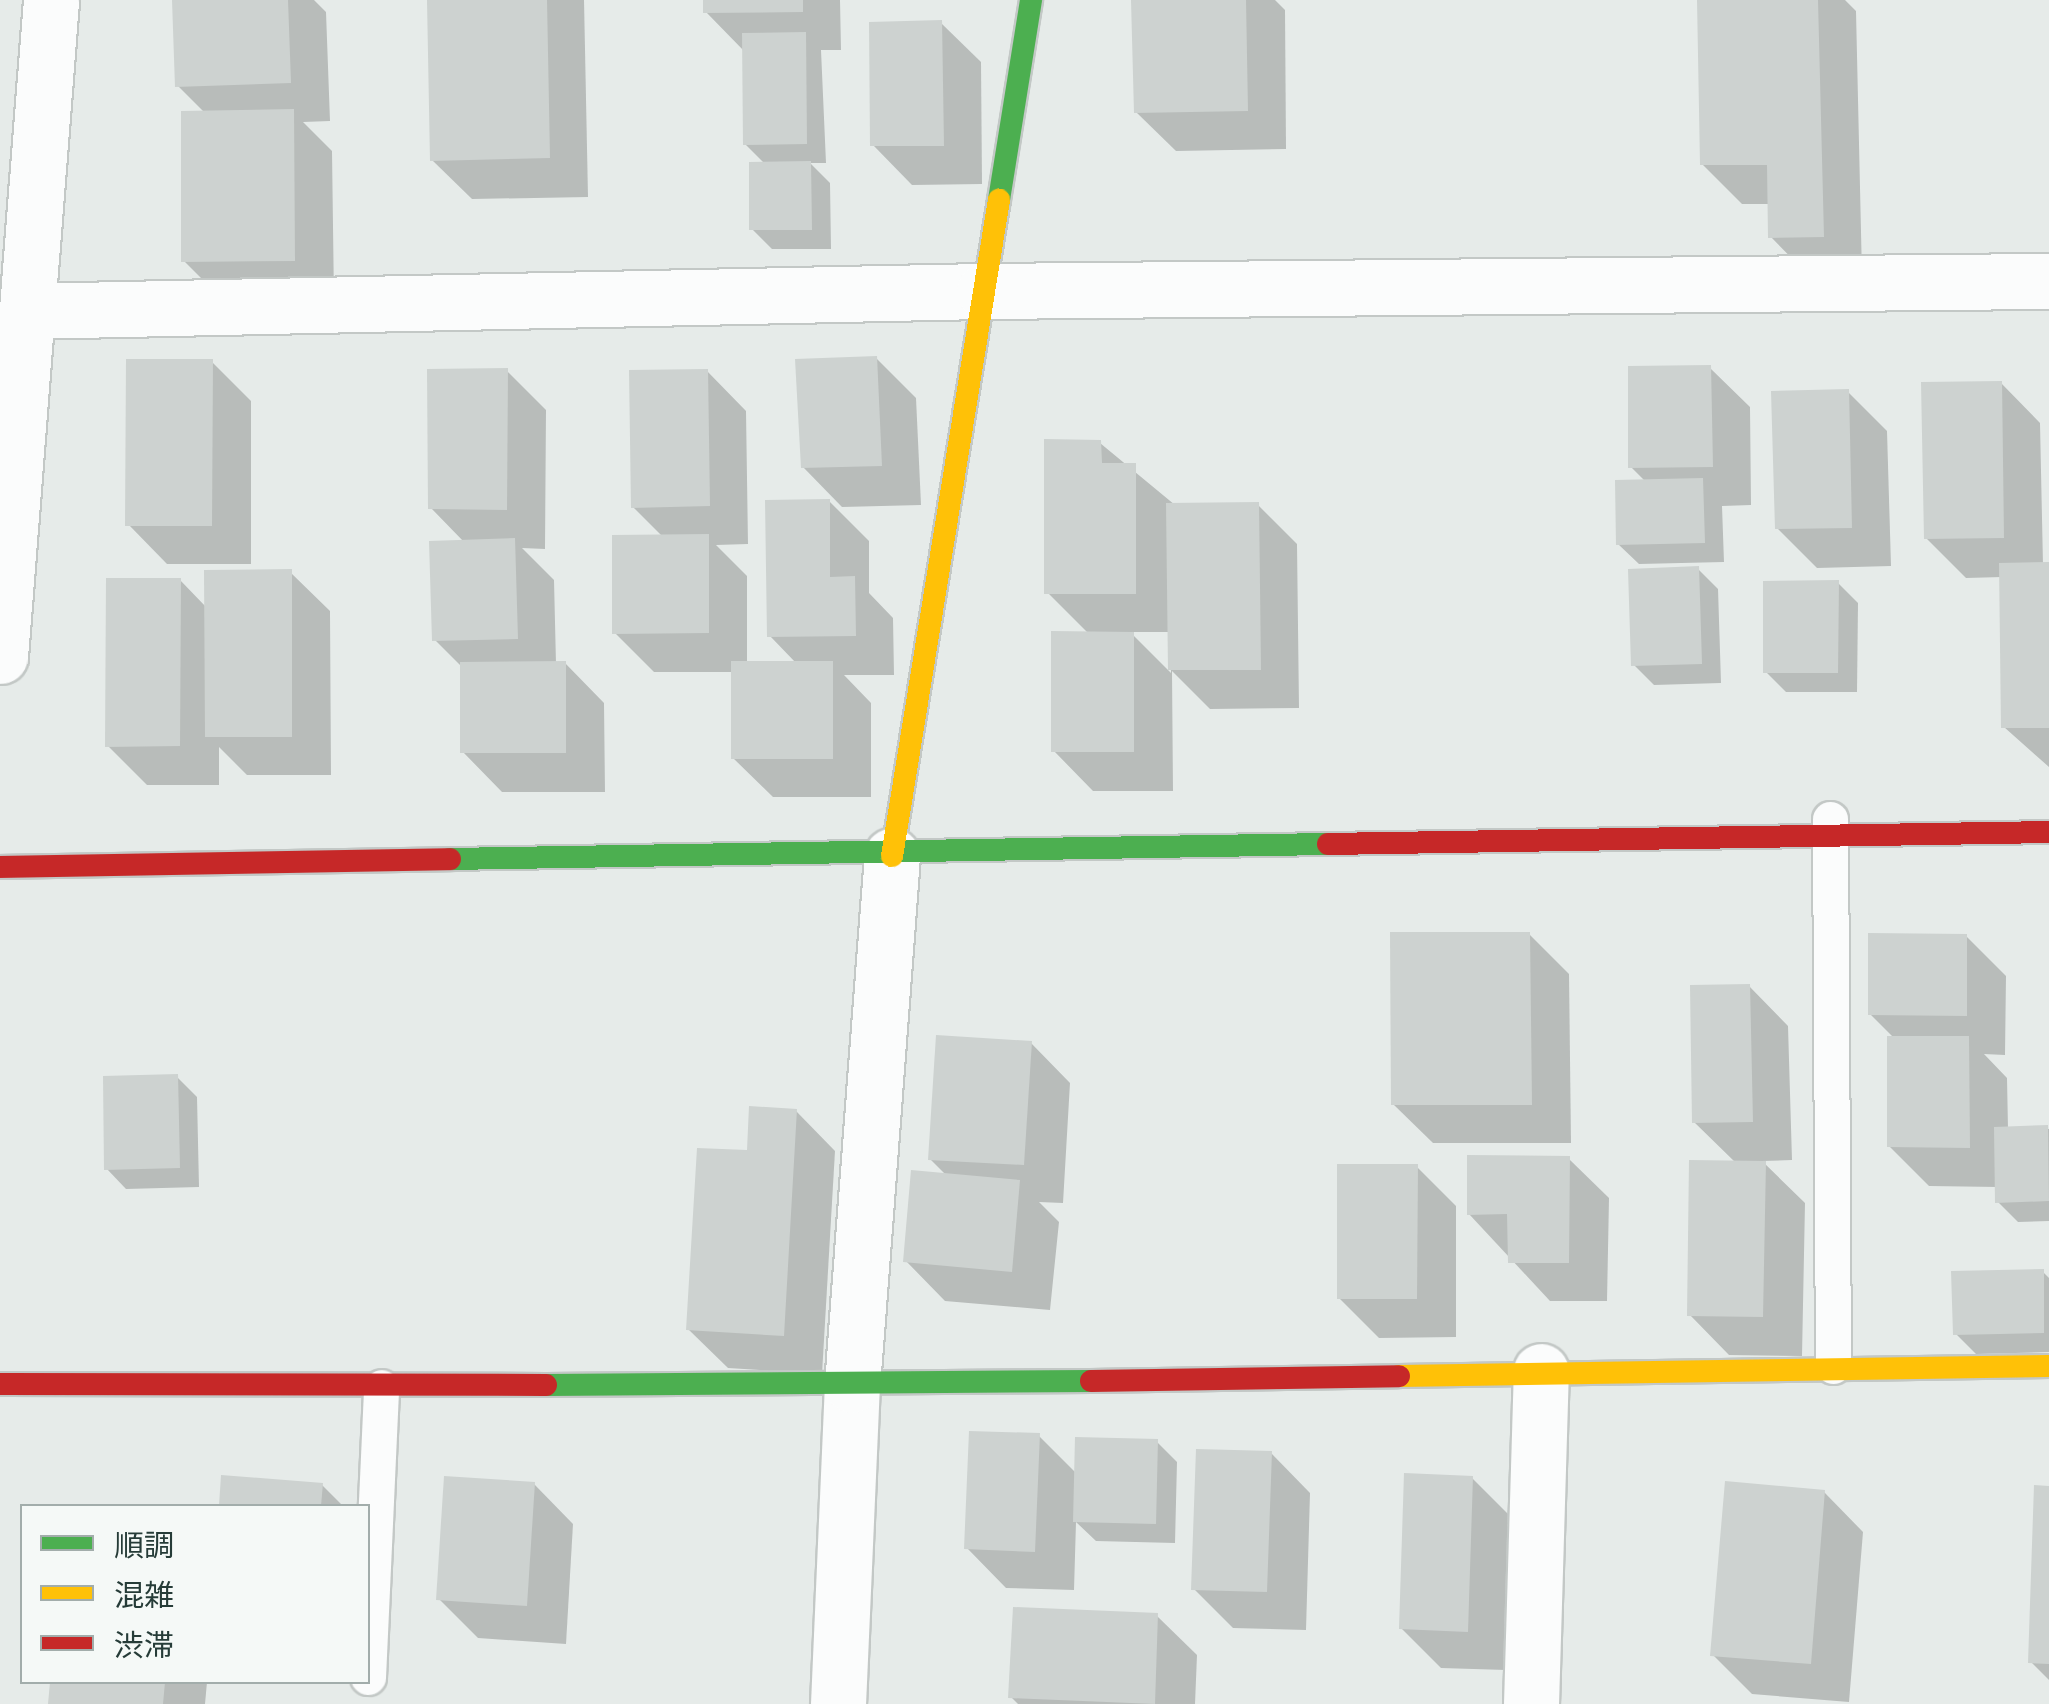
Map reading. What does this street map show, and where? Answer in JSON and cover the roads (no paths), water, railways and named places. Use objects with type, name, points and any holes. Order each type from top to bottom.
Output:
[{"type":"street","points":[[0,656],[51,0]]},
{"type":"street","points":[[838,1704],[852,1385],[892,856],[1031,0]]},
{"type":"street","points":[[27,311],[984,291],[2049,281]]},
{"type":"street","points":[[0,867],[892,856],[1830,827],[2049,832]]},
{"type":"street","points":[[0,1384],[852,1385],[1833,1366],[2049,1366]]},
{"type":"street","points":[[1531,1704],[1542,1372]]},
{"type":"lane","points":[[1830,827],[1833,1366]]},
{"type":"lane","points":[[370,1616],[381,1387]]}]
